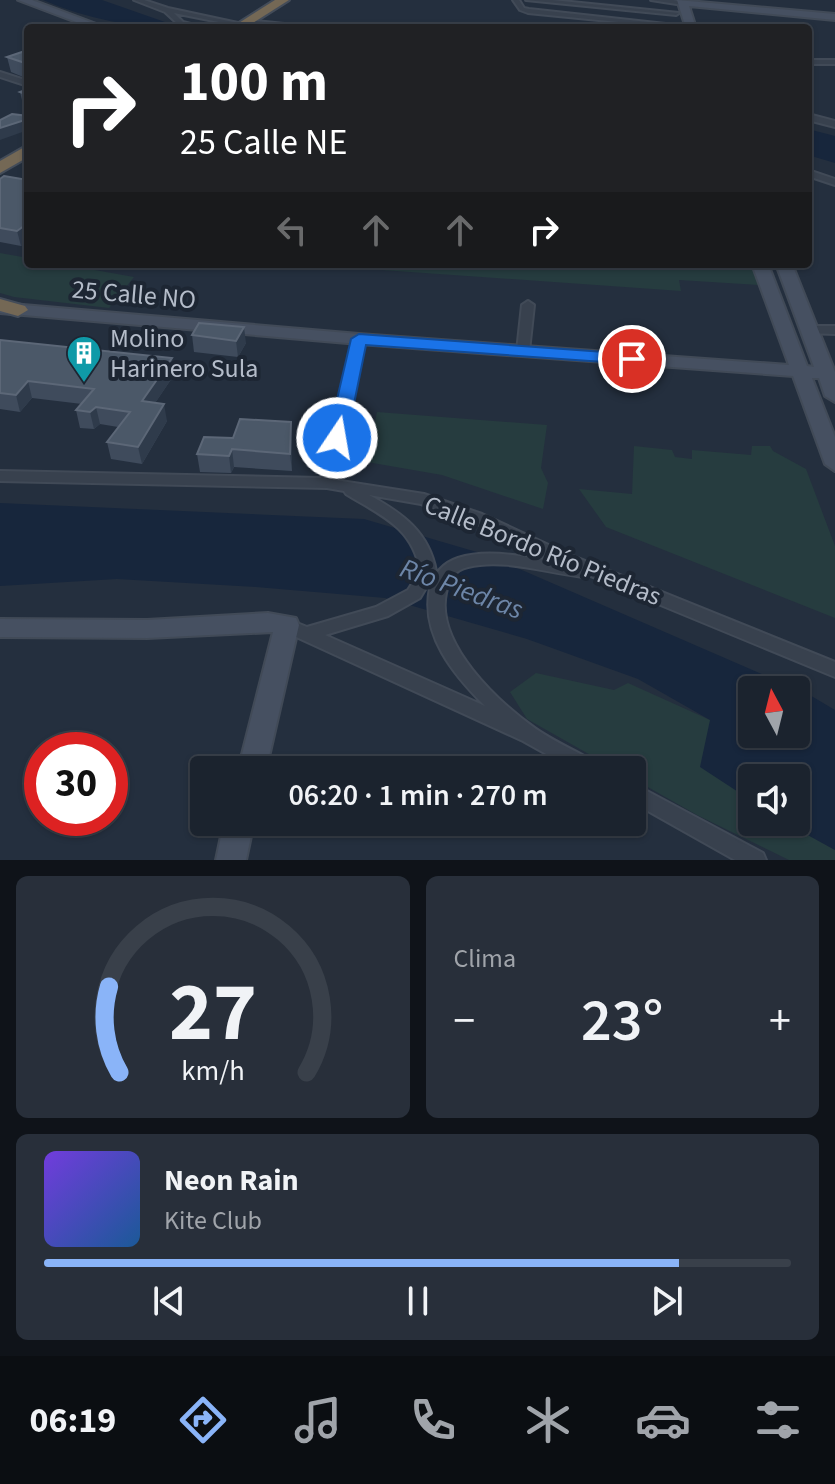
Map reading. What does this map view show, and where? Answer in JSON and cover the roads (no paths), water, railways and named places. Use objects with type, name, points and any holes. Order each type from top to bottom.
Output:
[{"type":"highway","points":[[237,24],[271,0]]},
{"type":"highway","points":[[238,24],[283,0]]},
{"type":"highway","points":[[0,168],[24,153]]},
{"type":"highway","points":[[0,175],[24,160]]},
{"type":"main road","points":[[23,0],[91,24]]},
{"type":"main road","points":[[679,2],[835,17]]},
{"type":"main road","points":[[679,2],[689,24]]},
{"type":"main road","points":[[761,268],[835,464]]},
{"type":"main road","points":[[786,268],[809,330],[830,373],[835,396]]},
{"type":"main road","name":"25 Calle NO","points":[[6,307],[359,339],[830,373]]},
{"type":"main road","points":[[0,628],[115,629],[268,622],[297,629],[256,756]]},
{"type":"main road","points":[[231,860],[236,836]]},
{"type":"street","points":[[137,0],[195,24]]},
{"type":"street","points":[[516,0],[522,9],[598,23]]},
{"type":"street","points":[[529,0],[595,3],[676,13]]},
{"type":"street","points":[[654,0],[679,2],[676,13],[679,24]]},
{"type":"street","points":[[595,3],[598,23]]},
{"type":"street","points":[[181,16],[232,24]]},
{"type":"street","points":[[537,21],[618,24]]},
{"type":"street","points":[[812,62],[835,62]]},
{"type":"street","points":[[0,74],[24,83]]},
{"type":"street","points":[[812,118],[835,124]]},
{"type":"street","points":[[812,174],[835,182]]},
{"type":"street","points":[[523,351],[528,305]]},
{"type":"street","points":[[809,330],[835,330]]},
{"type":"street","points":[[297,629],[334,626],[382,612],[414,594],[428,571],[423,545],[406,524],[334,484],[359,339]]},
{"type":"street","name":"Calle Bordo Río Piedras","points":[[0,476],[334,484],[424,499],[477,518],[600,573],[835,670]]},
{"type":"street","points":[[530,735],[488,699],[453,657],[432,609],[443,574],[467,561],[509,562],[600,573]]},
{"type":"street","points":[[297,629],[530,735],[568,756]]},
{"type":"street","points":[[646,800],[755,860]]},
{"type":"water","points":[[43,0],[102,0],[171,24],[132,24],[77,12]]},
{"type":"water","points":[[812,130],[835,136],[835,163],[812,156]]},
{"type":"water","name":"Río Piedras","points":[[0,503],[364,519],[487,555],[766,676],[738,676],[738,748],[810,748],[810,695],[835,710],[835,850],[810,836],[810,764],[738,764],[738,792],[700,767],[710,720],[638,679],[527,639],[385,598],[117,579],[0,586]]},
{"type":"place","name":"Molino Harinero Sula","points":[[84,384]]}]
